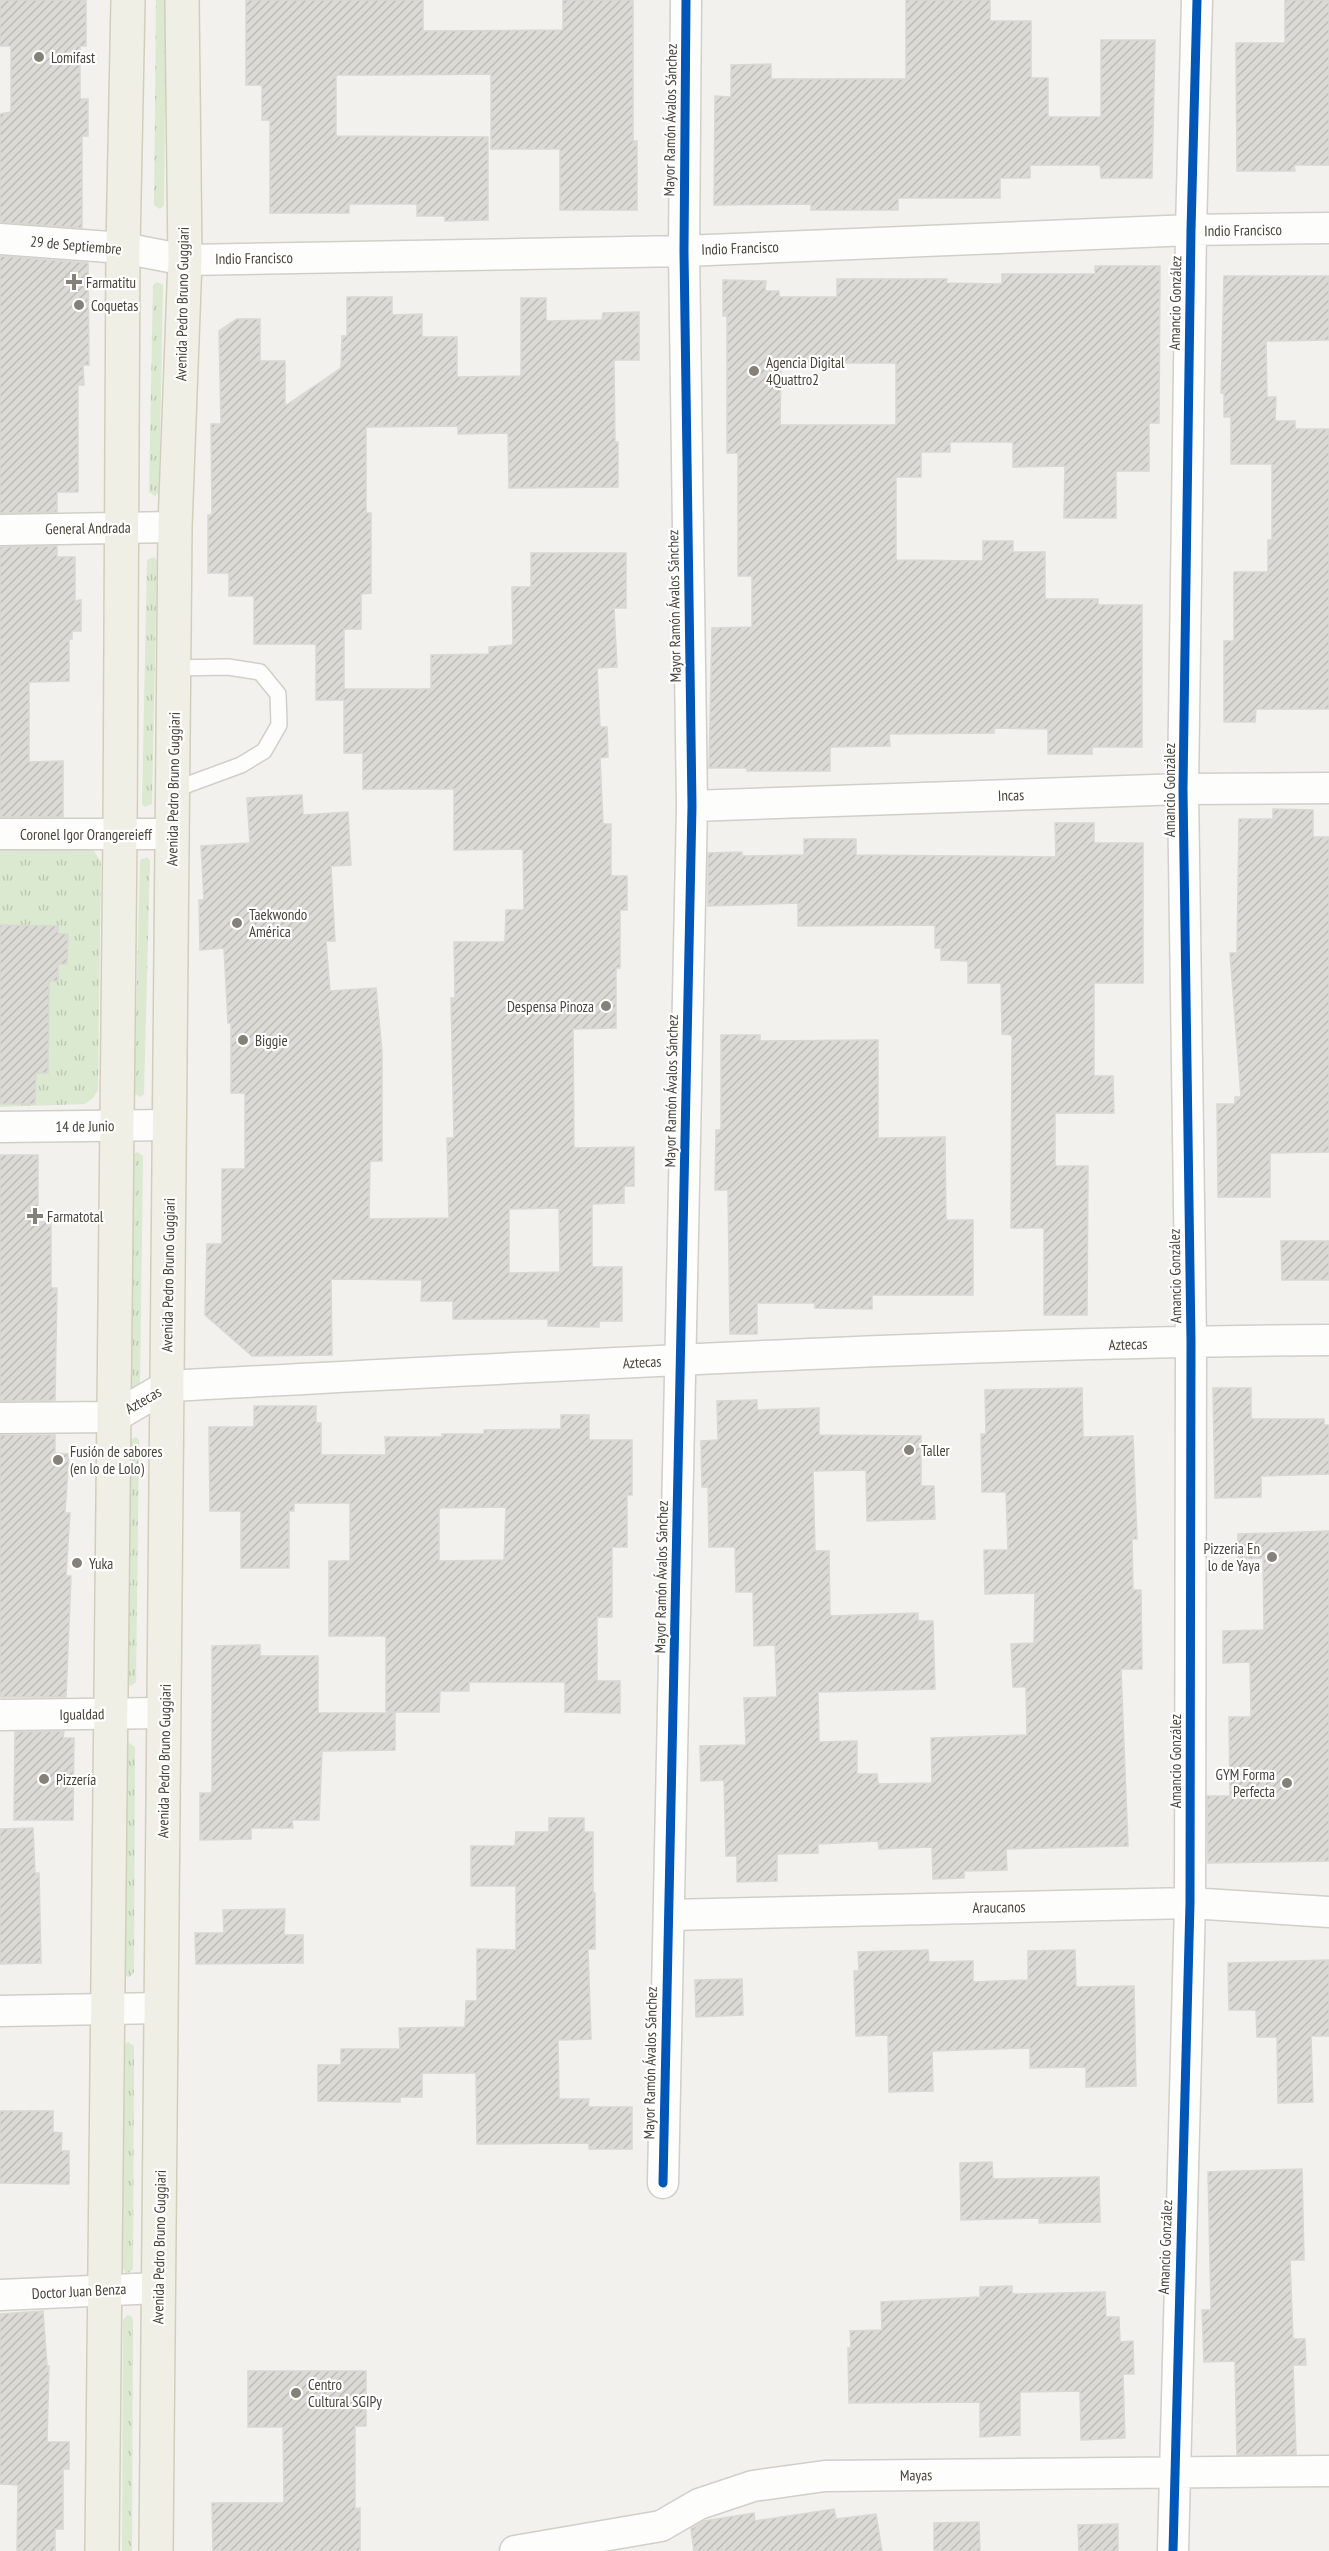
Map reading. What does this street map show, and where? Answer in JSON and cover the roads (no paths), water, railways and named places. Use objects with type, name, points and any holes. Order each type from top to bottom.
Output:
[{"type":"main road","points":[[102,2551],[123,528],[137,251],[128,0]]},
{"type":"main road","name":"Avenida Pedro Bruno Guggiari","points":[[156,2551],[175,527],[185,260],[182,0]]},
{"type":"street","name":"Mayor Ramón Ávalos Sánchez","points":[[663,2183],[693,806],[684,251],[686,0]]},
{"type":"street","name":"Amancio González","points":[[1173,2551],[1190,1903],[1191,1341],[1183,789],[1191,231],[1197,0]]},
{"type":"street","name":"Indio Francisco","points":[[137,251],[185,260],[684,251],[1191,231],[1329,228]]},
{"type":"street","name":"29 de Septiembre","points":[[0,239],[137,251]]},
{"type":"street","name":"General Andrada","points":[[0,530],[175,527]]},
{"type":"street","name":"Incas","points":[[693,806],[1183,789],[1329,788]]},
{"type":"street","name":"Coronel Igor Orangereieff","points":[[0,834],[172,834]]},
{"type":"street","name":"14 de Junio","points":[[0,1127],[170,1125]]},
{"type":"street","name":"Aztecas","points":[[0,1419],[114,1417],[167,1386],[681,1360],[1191,1341],[1329,1340]]},
{"type":"street","name":"Igualdad","points":[[0,1715],[164,1713]]},
{"type":"street","name":"Araucanos","points":[[669,1915],[1190,1903],[1329,1912]]},
{"type":"street","points":[[0,2011],[162,2008]]},
{"type":"street","name":"Doctor Juan Benza","points":[[0,2295],[159,2288]]},
{"type":"street","name":"Mayas","points":[[515,2551],[660,2539],[699,2504],[753,2486],[825,2476],[1329,2471]]},
{"type":"lane","points":[[173,790],[241,765],[264,751],[279,724],[278,694],[260,672],[228,668],[174,669]]},
{"type":"place","name":"Lomifast","points":[[39,57]]},
{"type":"place","name":"Farmatitu","points":[[74,282]]},
{"type":"place","name":"Coquetas","points":[[79,305]]},
{"type":"place","name":"Agencia Digital 4Quattro2","points":[[754,371]]},
{"type":"place","name":"Taekwondo América","points":[[237,923]]},
{"type":"place","name":"Despensa Pinoza","points":[[606,1006]]},
{"type":"place","name":"Biggie","points":[[243,1040]]},
{"type":"place","name":"Farmatotal","points":[[35,1216]]},
{"type":"place","name":"Taller","points":[[909,1450]]},
{"type":"place","name":"Fusión de sabores (en lo de Lolo)","points":[[58,1460]]},
{"type":"place","name":"Pizzeria En lo de Yaya","points":[[1272,1557]]},
{"type":"place","name":"Yuka","points":[[77,1563]]},
{"type":"place","name":"Pizzería","points":[[44,1779]]},
{"type":"place","name":"GYM Forma Perfecta","points":[[1287,1783]]},
{"type":"place","name":"Centro Cultural SGIPy","points":[[296,2393]]}]
